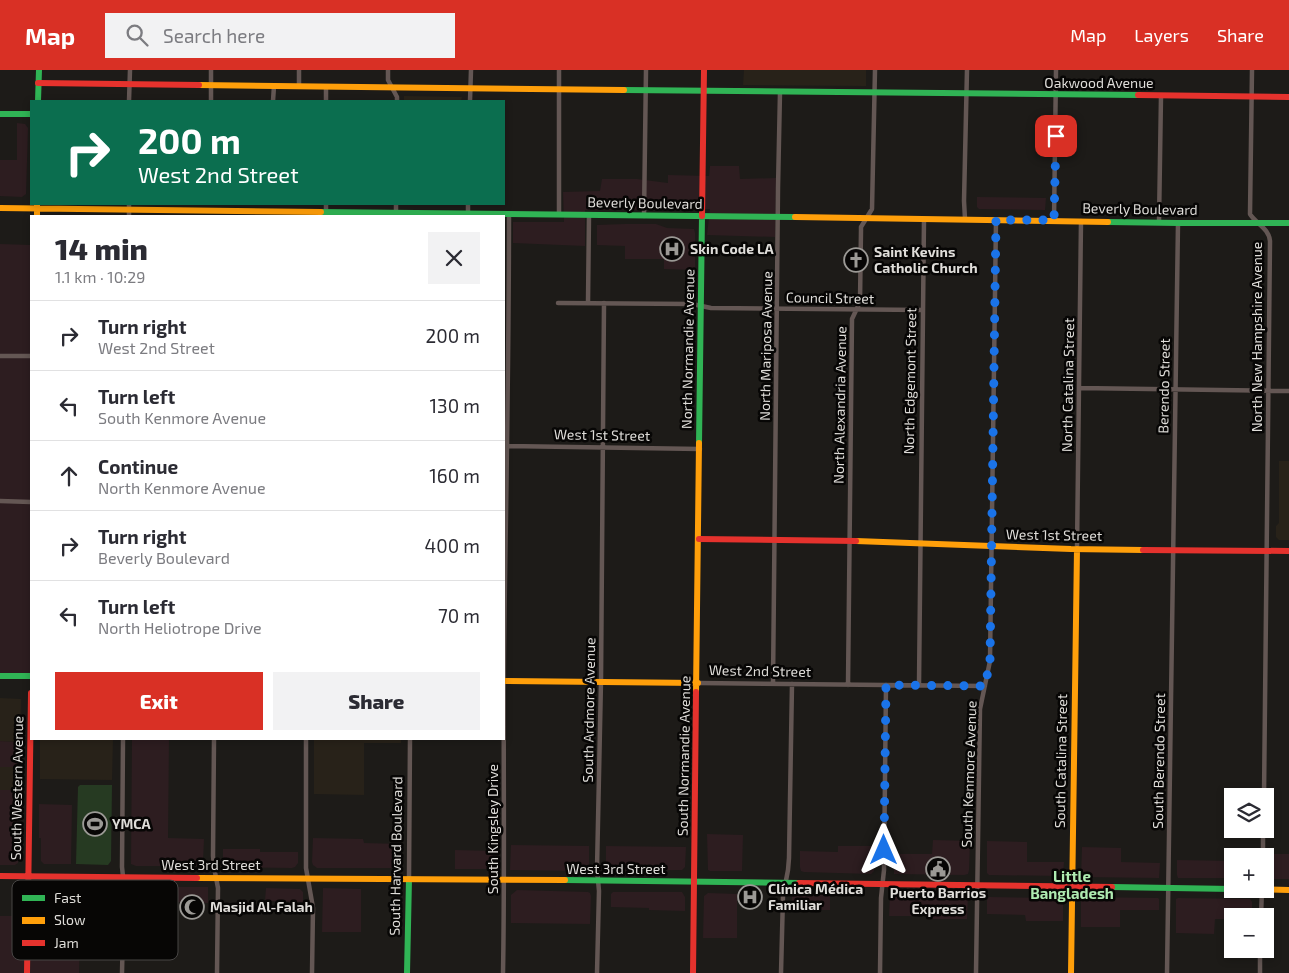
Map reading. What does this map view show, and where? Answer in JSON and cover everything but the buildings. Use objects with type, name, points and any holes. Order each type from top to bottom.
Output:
[{"type":"main road","points":[[38,100],[39,70]]},
{"type":"main road","name":"North Normandie Avenue","points":[[699,539],[704,70]]},
{"type":"main road","name":"Oakwood Avenue","points":[[38,83],[1289,97]]},
{"type":"main road","points":[[0,114],[30,114]]},
{"type":"main road","name":"Beverly Boulevard","points":[[0,208],[37,206],[129,210],[210,207],[221,213],[273,207],[314,214],[326,212],[396,213],[406,215],[468,213],[1289,223]]},
{"type":"main road","name":"West 1st Street","points":[[699,539],[850,541],[1077,549],[1289,551]]},
{"type":"main road","name":"South Normandie Avenue","points":[[694,973],[699,539]]},
{"type":"main road","name":"South Catalina Street","points":[[1070,973],[1077,549]]},
{"type":"main road","points":[[0,676],[30,676]]},
{"type":"main road","name":"West 2nd Street","points":[[505,681],[698,683]]},
{"type":"main road","name":"South Western Avenue","points":[[28,880],[30,740]]},
{"type":"main road","name":"West 3rd Street","points":[[0,876],[1224,888]]},
{"type":"main road","name":"South Harvard Boulevard","points":[[407,973],[409,879]]},
{"type":"main road","points":[[1274,889],[1289,890]]},
{"type":"main road","name":"South Western Avenue","points":[[27,960],[27,973]]},
{"type":"street","points":[[130,70],[130,100]]},
{"type":"street","points":[[211,70],[211,100]]},
{"type":"street","points":[[299,70],[299,86]]},
{"type":"street","points":[[388,70],[388,80],[397,100]]},
{"type":"street","points":[[470,100],[471,70]]},
{"type":"street","points":[[558,214],[559,70]]},
{"type":"street","points":[[644,216],[646,70]]},
{"type":"street","name":"North Alexandria Avenue","points":[[848,684],[852,319],[860,302],[860,230],[872,209],[875,70]]},
{"type":"street","points":[[965,219],[967,70]]},
{"type":"street","points":[[1054,220],[1056,70]]},
{"type":"street","name":"North New Hampshire Avenue","points":[[1252,70],[1250,214],[1268,234],[1270,241],[1264,788]]},
{"type":"street","points":[[274,86],[274,100]]},
{"type":"street","points":[[326,86],[326,100]]},
{"type":"street","name":"North Mariposa Avenue","points":[[773,684],[780,92]]},
{"type":"street","points":[[1159,222],[1161,96]]},
{"type":"street","points":[[326,205],[326,212]]},
{"type":"street","points":[[396,205],[396,213]]},
{"type":"street","points":[[468,205],[468,213]]},
{"type":"street","name":"South Kingsley Drive","points":[[505,446],[509,303],[509,214]]},
{"type":"street","points":[[588,303],[589,215]]},
{"type":"street","name":"North Edgemont Street","points":[[918,685],[924,219]]},
{"type":"street","name":"South Kenmore Avenue","points":[[976,973],[980,709],[990,661],[996,220]]},
{"type":"street","name":"North Catalina Street","points":[[1077,549],[1081,221]]},
{"type":"street","name":"Berendo Street","points":[[1173,550],[1178,223]]},
{"type":"street","name":"Council Street","points":[[558,303],[692,304],[711,308],[923,310]]},
{"type":"street","name":"South Ardmore Avenue","points":[[597,973],[604,303]]},
{"type":"street","points":[[0,356],[30,356]]},
{"type":"street","points":[[1079,388],[1289,391]]},
{"type":"street","name":"West 1st Street","points":[[505,446],[700,448]]},
{"type":"street","points":[[0,501],[30,502]]},
{"type":"street","name":"South Berendo Street","points":[[1167,973],[1173,550]]},
{"type":"street","name":"West 2nd Street","points":[[698,683],[985,686]]},
{"type":"street","points":[[781,973],[782,896],[789,858],[792,684]]},
{"type":"street","points":[[880,973],[881,898],[884,870],[886,685]]},
{"type":"street","points":[[123,740],[123,880]]},
{"type":"street","points":[[214,740],[213,856],[218,888],[217,973]]},
{"type":"street","points":[[306,740],[306,869],[313,908],[312,973]]},
{"type":"street","name":"South Harvard Boulevard","points":[[409,879],[410,740]]},
{"type":"street","name":"South Kingsley Drive","points":[[503,973],[504,740]]},
{"type":"street","points":[[1260,958],[1260,973]]},
{"type":"street","points":[[122,960],[122,973]]},
{"type":"shaded area","points":[[744,70],[866,70],[866,86],[743,85]]},
{"type":"shaded area","points":[[404,96],[462,97],[461,100],[404,100]]},
{"type":"shaded area","points":[[17,123],[25,124],[28,128],[26,194],[22,197],[0,196],[0,160],[17,160]]},
{"type":"shaded area","points":[[710,166],[739,166],[740,179],[776,178],[775,237],[707,235],[710,209],[585,210],[585,246],[513,243],[513,222],[564,222],[563,192],[600,191],[602,179],[637,179],[668,183],[668,175],[709,176]]},
{"type":"shaded area","points":[[977,197],[1046,198],[1045,210],[979,209],[977,207]]},
{"type":"shaded area","points":[[656,224],[667,228],[694,229],[695,270],[664,269],[664,259],[625,259],[625,246],[597,245],[597,225]]},
{"type":"shaded area","points":[[0,244],[30,245],[30,674],[0,673]]},
{"type":"shaded area","points":[[1279,461],[1289,461],[1289,540],[1279,540],[1276,537],[1276,526],[1279,523]]},
{"type":"shaded area","points":[[0,698],[21,699],[20,742],[0,741]]},
{"type":"shaded area","points":[[40,740],[113,740],[112,780],[40,779]]},
{"type":"shaded area","points":[[132,740],[169,740],[168,838],[204,839],[203,862],[200,866],[136,866],[131,864]]},
{"type":"shaded area","points":[[314,740],[401,740],[401,743],[364,743],[364,795],[314,794]]},
{"type":"shaded area","points":[[0,741],[20,742],[20,767],[0,767]]},
{"type":"shaded area","points":[[0,767],[20,767],[19,790],[0,790]]},
{"type":"shaded area","points":[[0,790],[19,790],[18,863],[15,865],[0,865]]},
{"type":"shaded area","points":[[39,804],[72,805],[71,864],[44,864],[41,861]]},
{"type":"shaded area","points":[[707,834],[743,835],[742,871],[708,870]]},
{"type":"shaded area","points":[[313,838],[363,839],[364,843],[400,844],[400,865],[396,868],[317,868],[312,862]]},
{"type":"shaded area","points":[[933,840],[970,841],[968,874],[894,874],[894,854],[932,854]]},
{"type":"shaded area","points":[[987,841],[1027,842],[1027,862],[1064,862],[1063,874],[1062,876],[989,875],[987,873]]},
{"type":"shaded area","points":[[511,845],[589,846],[589,869],[586,871],[510,870]]},
{"type":"shaded area","points":[[606,846],[686,847],[685,867],[682,870],[606,871]]},
{"type":"shaded area","points":[[838,846],[875,846],[874,871],[871,874],[801,871],[800,851],[838,852]]},
{"type":"shaded area","points":[[1082,847],[1121,848],[1121,862],[1160,863],[1159,878],[1081,877]]},
{"type":"shaded area","points":[[223,849],[260,849],[260,852],[298,852],[298,863],[292,868],[227,867],[223,863]]},
{"type":"shaded area","points":[[455,850],[493,851],[493,866],[487,869],[455,869]]},
{"type":"shaded area","points":[[1274,854],[1289,854],[1289,879],[1274,879]]},
{"type":"shaded area","points":[[1177,860],[1224,861],[1224,878],[1178,878]]},
{"type":"shaded area","points":[[178,887],[208,887],[208,903],[178,902]]},
{"type":"shaded area","points":[[266,888],[300,889],[303,892],[303,902],[265,901]]},
{"type":"shaded area","points":[[323,888],[361,889],[361,932],[322,932]]},
{"type":"shaded area","points":[[517,890],[588,892],[591,896],[590,924],[511,923],[511,895]]},
{"type":"shaded area","points":[[613,892],[682,892],[685,897],[685,911],[611,907],[611,894]]},
{"type":"shaded area","points":[[708,893],[737,894],[737,938],[703,938],[704,896]]},
{"type":"shaded area","points":[[794,893],[830,894],[830,910],[792,910],[792,895]]},
{"type":"shaded area","points":[[890,895],[968,895],[967,919],[889,916]]},
{"type":"shaded area","points":[[989,897],[1061,898],[1063,902],[1063,921],[1026,921],[1025,915],[987,914],[987,900]]},
{"type":"shaded area","points":[[1081,897],[1158,898],[1159,910],[1120,910],[1120,927],[1081,927]]},
{"type":"shaded area","points":[[1176,899],[1250,899],[1252,908],[1224,908],[1224,919],[1215,919],[1214,934],[1176,933]]},
{"type":"shaded area","points":[[0,916],[12,916],[12,960],[79,960],[79,973],[0,973]]},
{"type":"green space","name":"YMCA","points":[[80,785],[112,785],[111,861],[108,865],[76,864],[78,787]]},
{"type":"traffic: fast","points":[[38,100],[39,70]]},
{"type":"traffic: fast","points":[[624,90],[1138,95]]},
{"type":"traffic: fast","points":[[0,114],[30,114]]},
{"type":"traffic: fast","points":[[321,212],[795,217]]},
{"type":"traffic: fast","points":[[699,443],[702,216]]},
{"type":"traffic: fast","points":[[1108,222],[1289,223]]},
{"type":"traffic: fast","points":[[0,676],[30,676]]},
{"type":"traffic: fast","points":[[407,973],[409,879]]},
{"type":"traffic: fast","points":[[565,880],[799,883]]},
{"type":"traffic: fast","points":[[1112,887],[1224,889]]},
{"type":"traffic: slow","points":[[199,85],[624,90]]},
{"type":"traffic: slow","points":[[37,205],[37,215]]},
{"type":"traffic: slow","points":[[0,208],[321,212]]},
{"type":"traffic: slow","points":[[795,217],[1108,222]]},
{"type":"traffic: slow","points":[[696,692],[699,443]]},
{"type":"traffic: slow","points":[[856,541],[1143,550]]},
{"type":"traffic: slow","points":[[1071,973],[1077,549]]},
{"type":"traffic: slow","points":[[505,681],[698,683]]},
{"type":"traffic: slow","points":[[197,878],[565,880]]},
{"type":"traffic: slow","points":[[1274,890],[1289,890]]},
{"type":"traffic: jam","points":[[702,216],[704,70]]},
{"type":"traffic: jam","points":[[38,83],[199,85]]},
{"type":"traffic: jam","points":[[1138,95],[1289,97]]},
{"type":"traffic: jam","points":[[699,539],[856,541]]},
{"type":"traffic: jam","points":[[1143,550],[1289,551]]},
{"type":"traffic: jam","points":[[693,973],[696,692]]},
{"type":"traffic: jam","points":[[28,880],[30,740]]},
{"type":"traffic: jam","points":[[0,876],[197,878]]},
{"type":"traffic: jam","points":[[799,883],[1112,887]]},
{"type":"traffic: jam","points":[[27,960],[27,973]]},
{"type":"place","name":"Skin Code LA","points":[[672,249]]},
{"type":"place","name":"Saint Kevins Catholic Church","points":[[856,260]]},
{"type":"place","name":"YMCA","points":[[95,824]]},
{"type":"place","name":"Puerto Barrios Express","points":[[938,869]]},
{"type":"place","name":"Clínica Médica Familiar","points":[[750,897]]},
{"type":"place","name":"Masjid Al-Falah","points":[[192,907]]},
{"type":"district","name":"Little Bangladesh","points":[[1072,886]]},
{"type":"route","points":[[884,850],[886,685],[985,686],[987,678],[990,661],[996,220],[1054,220],[1056,136]]}]
